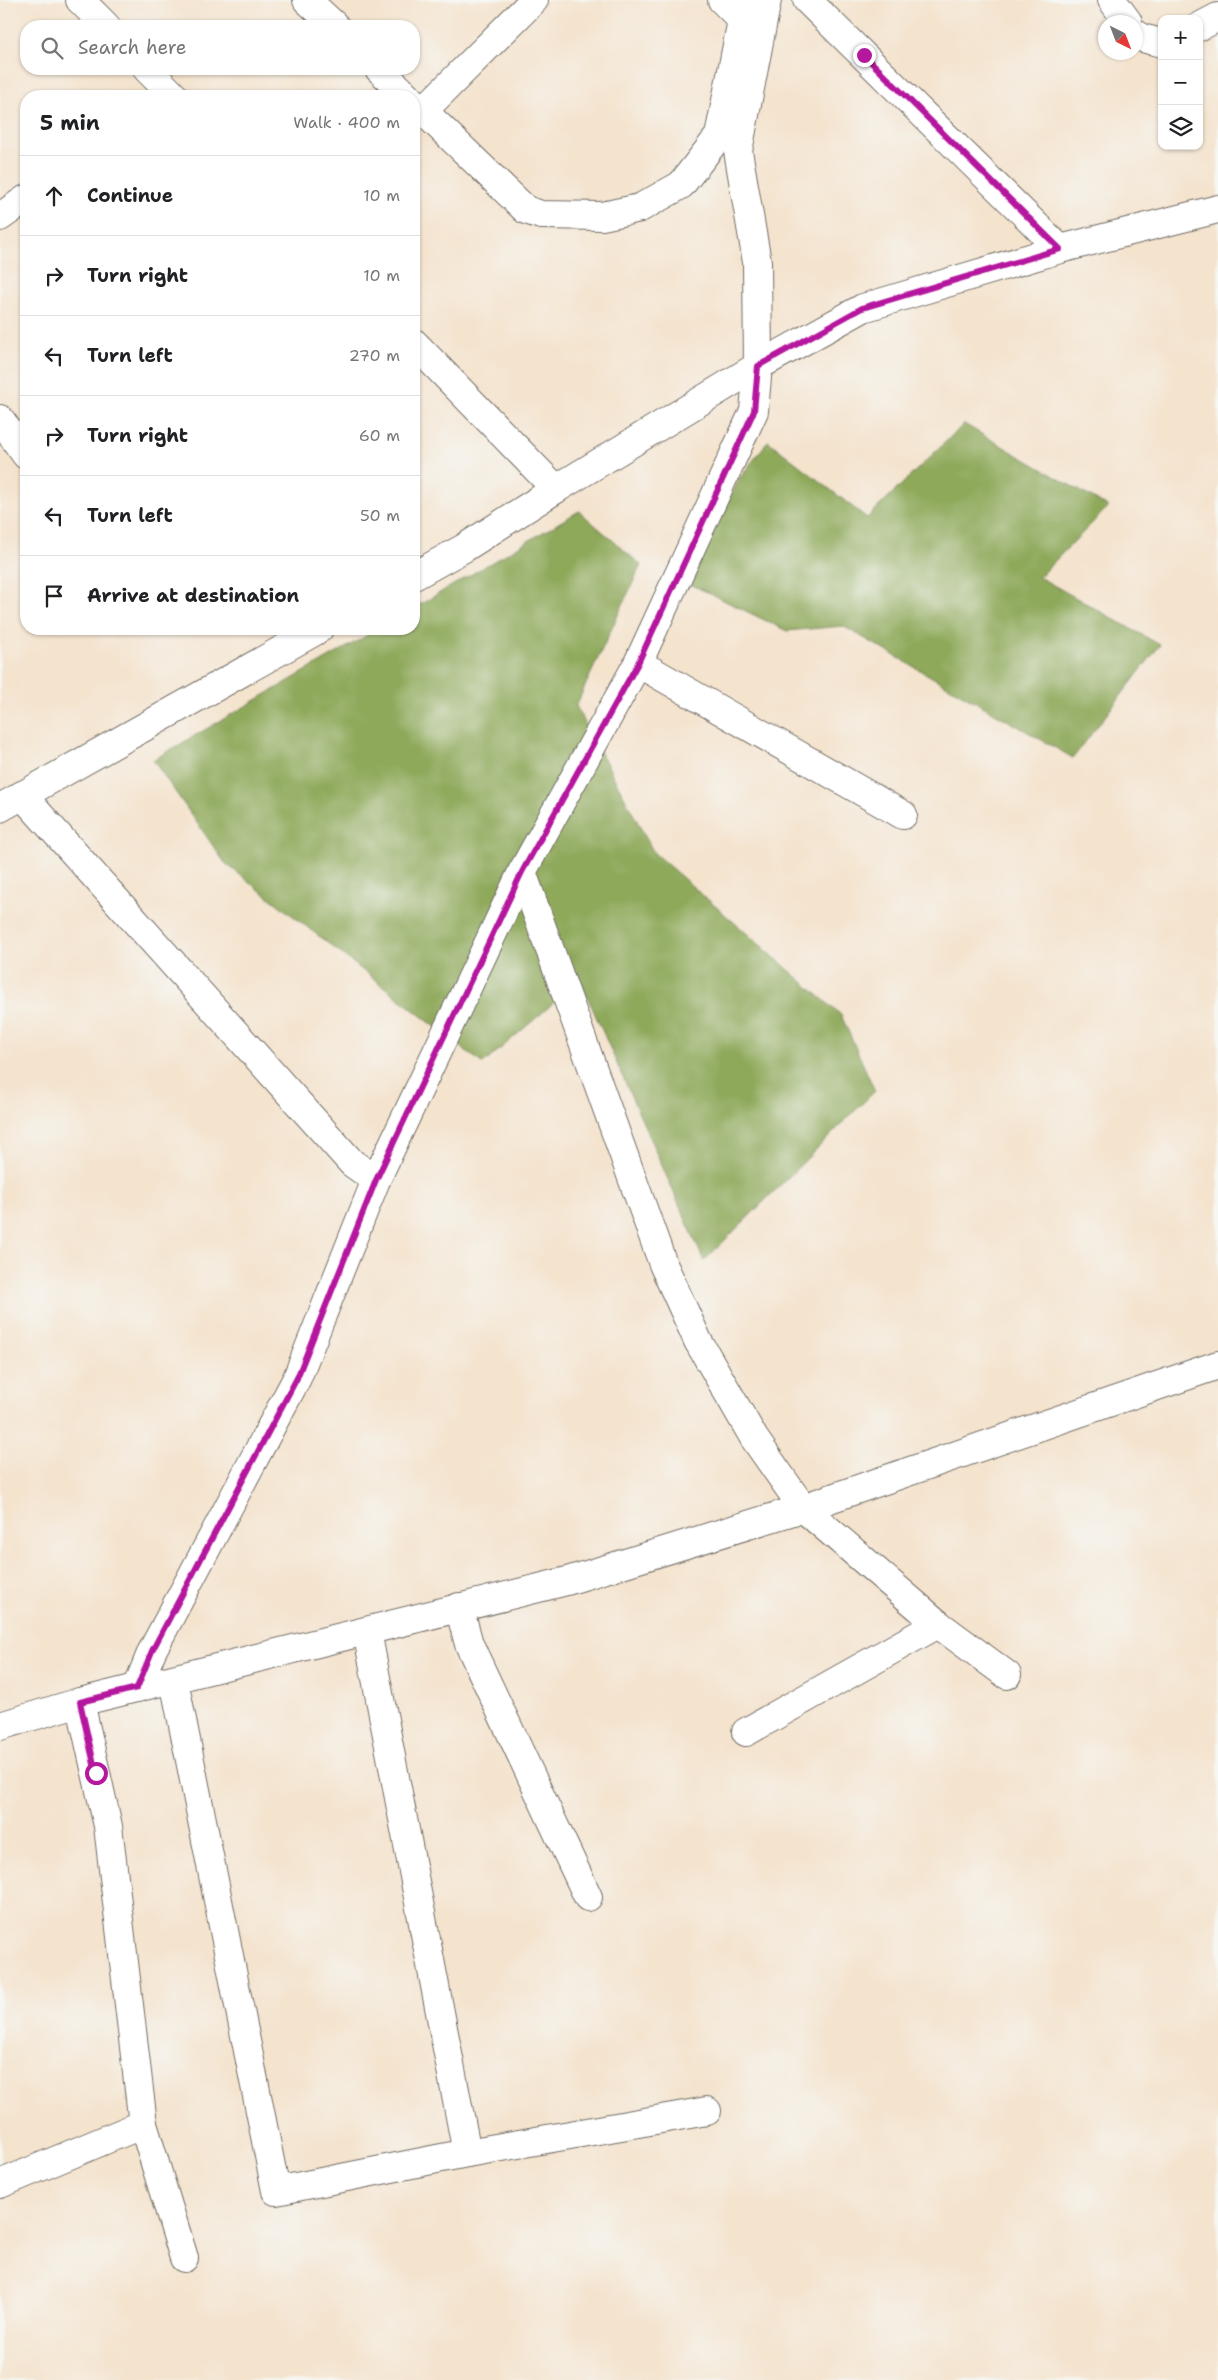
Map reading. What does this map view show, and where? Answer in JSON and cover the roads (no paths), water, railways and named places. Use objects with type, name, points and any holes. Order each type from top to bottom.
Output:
[{"type":"street","points":[[80,0],[100,20]]},
{"type":"street","points":[[420,99],[534,0]]},
{"type":"street","points":[[420,108],[526,210],[541,215],[575,217],[602,216],[640,208],[681,185],[719,136],[744,10],[722,0]]},
{"type":"street","points":[[137,1688],[152,1651],[297,1378],[376,1180],[522,872],[638,663],[754,411],[758,366],[757,262],[738,152],[767,0]]},
{"type":"street","points":[[807,0],[1060,249]]},
{"type":"street","points":[[1112,0],[1123,15]]},
{"type":"street","points":[[1203,25],[1218,17]]},
{"type":"street","points":[[1143,38],[1158,42]]},
{"type":"street","points":[[153,75],[168,90]]},
{"type":"street","points":[[385,75],[401,90]]},
{"type":"street","points":[[0,217],[20,203]]},
{"type":"street","points":[[420,573],[464,548],[556,489],[758,366],[862,308],[1060,249],[1218,210]]},
{"type":"street","points":[[420,349],[556,489]]},
{"type":"street","points":[[0,419],[20,447]]},
{"type":"street","points":[[308,635],[11,801],[352,1163],[376,1180]]},
{"type":"street","points":[[638,663],[903,815]]},
{"type":"street","points":[[522,872],[663,1264],[698,1341],[754,1438],[803,1508],[938,1624],[1007,1675]]},
{"type":"street","points":[[0,1726],[80,1702],[567,1581],[803,1508],[1218,1365]]},
{"type":"street","points":[[459,1607],[469,1644],[588,1897]]},
{"type":"street","points":[[746,1732],[938,1624]]},
{"type":"street","points":[[367,1631],[467,2153]]},
{"type":"street","points":[[174,1680],[276,2191],[467,2153],[707,2111]]},
{"type":"street","points":[[80,1702],[108,1826],[143,2124],[184,2258]]},
{"type":"street","points":[[0,2184],[143,2124]]}]
